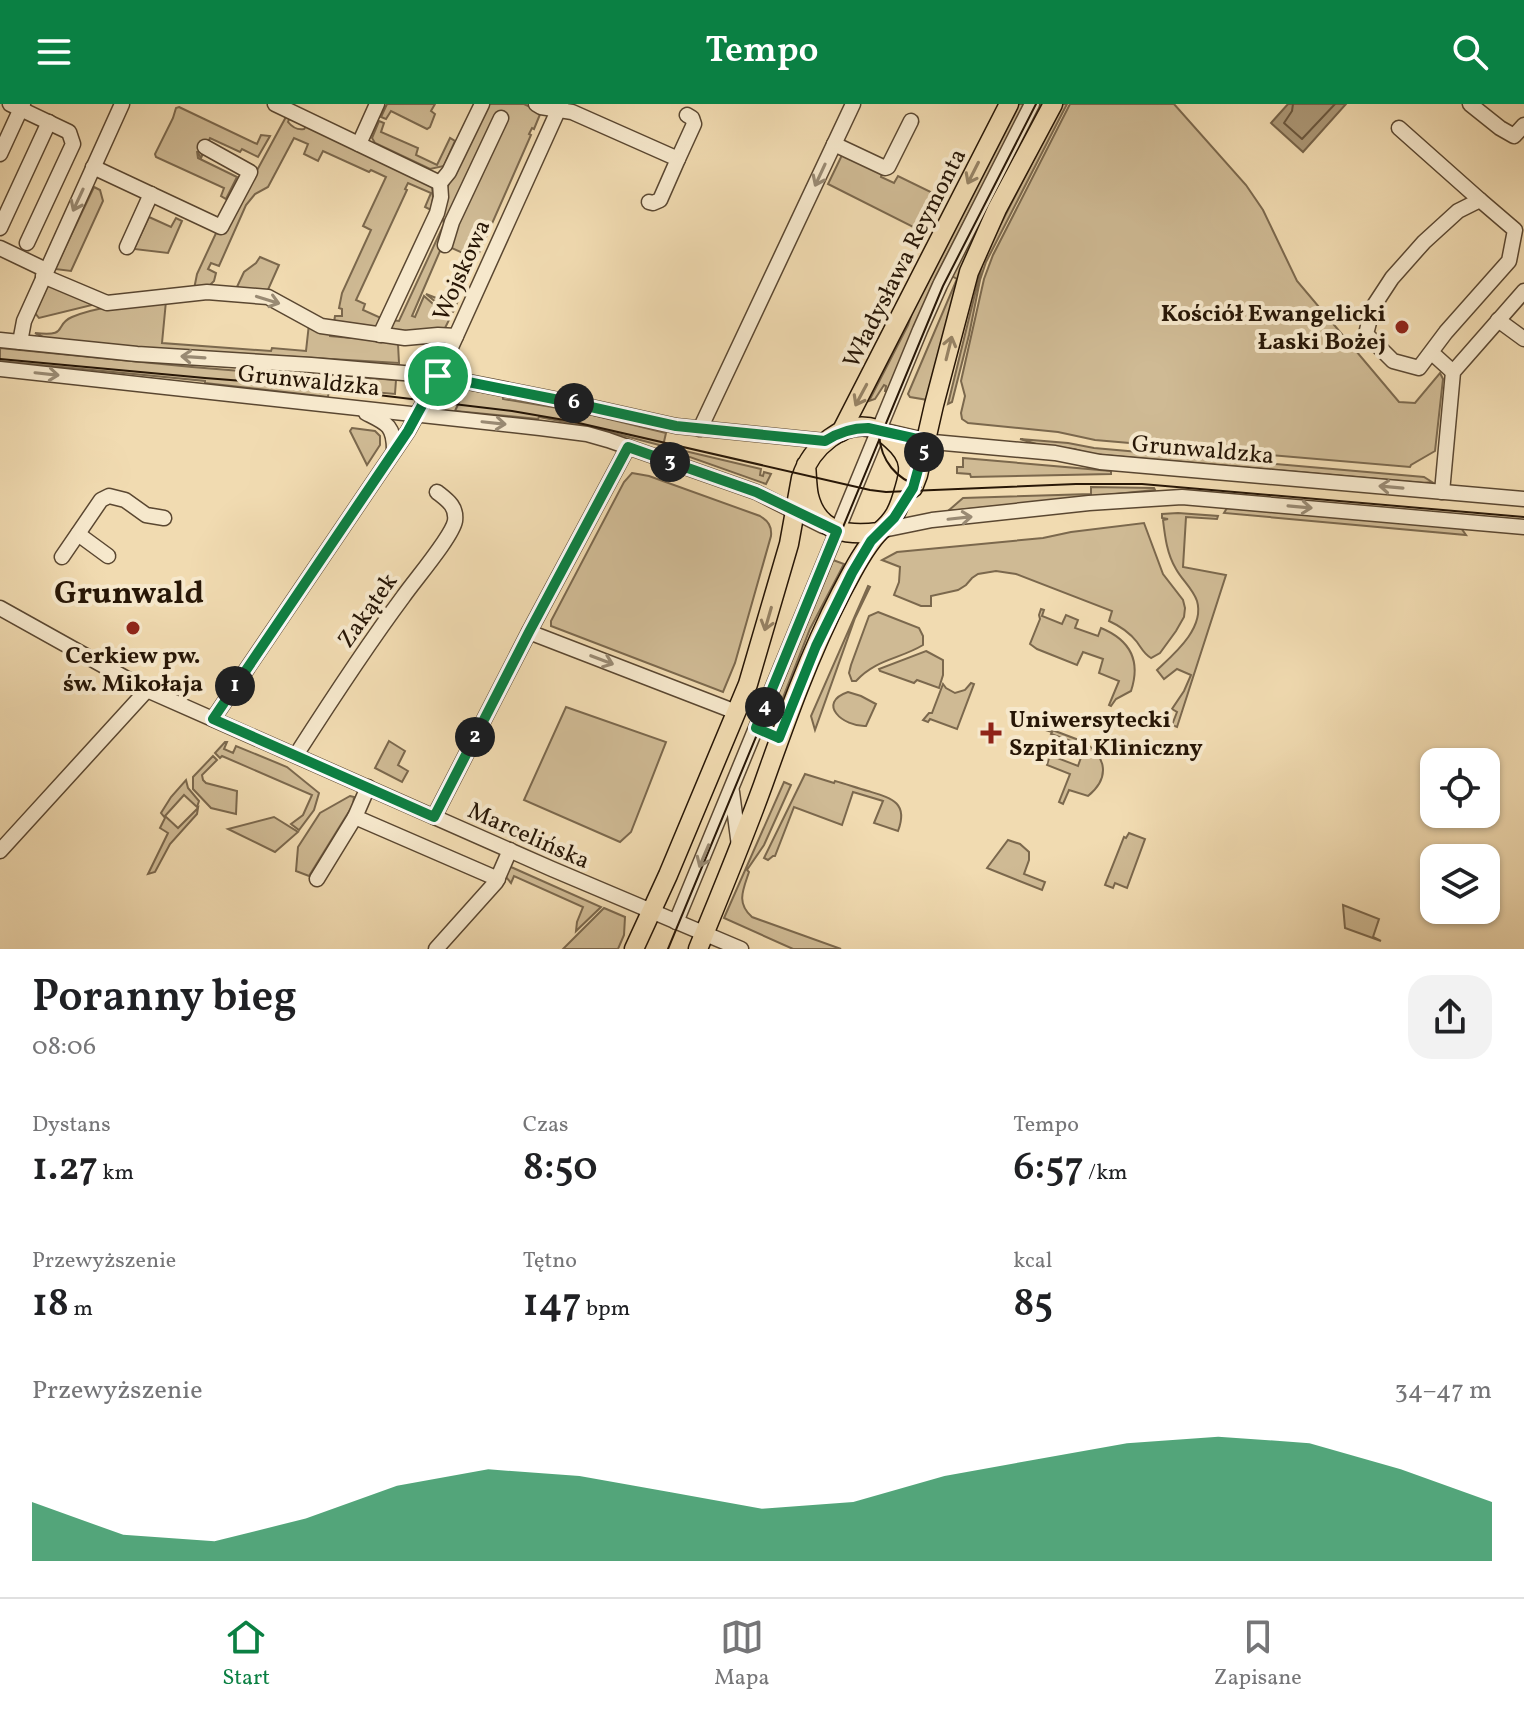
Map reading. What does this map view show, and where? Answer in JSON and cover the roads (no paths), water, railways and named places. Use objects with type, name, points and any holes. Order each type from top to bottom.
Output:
[{"type":"main road","name":"Władysława Reymonta","points":[[806,465],[811,456],[833,436],[1009,104]]},
{"type":"main road","points":[[701,941],[779,738],[834,607],[871,541],[899,511],[913,488],[969,272],[997,209],[1053,104]]},
{"type":"main road","points":[[833,436],[859,428],[879,430],[900,448],[908,465],[908,474],[899,511]]},
{"type":"main road","points":[[806,465],[808,495],[812,504],[818,515],[836,531],[851,534],[881,531]]},
{"type":"main road","points":[[634,949],[748,684],[789,544],[806,465]]},
{"type":"street","points":[[20,342],[24,321],[122,104]]},
{"type":"street","points":[[275,104],[293,108],[440,183]]},
{"type":"street","points":[[359,144],[377,104]]},
{"type":"street","points":[[380,335],[437,213],[440,183],[449,172],[482,104]]},
{"type":"street","points":[[536,104],[560,107],[678,159]]},
{"type":"street","points":[[700,429],[853,104]]},
{"type":"street","points":[[676,922],[940,285],[1032,104]]},
{"type":"street","points":[[1470,104],[1514,136],[1524,125]]},
{"type":"street","points":[[0,154],[18,106],[69,132],[73,144],[27,243]]},
{"type":"street","name":"Wojskowa","points":[[213,719],[416,415],[438,376],[560,107]]},
{"type":"street","points":[[649,202],[660,200],[694,124],[687,115]]},
{"type":"street","points":[[445,245],[452,222],[501,118]]},
{"type":"street","points":[[834,144],[885,168],[911,121]]},
{"type":"street","points":[[0,228],[49,122]]},
{"type":"street","points":[[1399,128],[1515,230],[1509,261],[1446,332],[1419,368],[1393,361],[1366,334],[1373,307],[1392,278],[1424,242],[1458,211],[1480,200]]},
{"type":"street","points":[[93,167],[221,227],[250,172],[205,147]]},
{"type":"street","points":[[127,247],[151,194]]},
{"type":"street","points":[[0,248],[107,303],[207,292],[268,297],[321,326],[405,338],[456,336]]},
{"type":"street","points":[[1442,492],[1457,366],[1524,291]]},
{"type":"street","points":[[1498,320],[1524,339]]},
{"type":"street","name":"Grunwaldzka","points":[[0,340],[137,354],[438,376],[676,426],[833,436]]},
{"type":"street","points":[[1431,352],[1457,366]]},
{"type":"street","name":"Grunwaldzka","points":[[0,369],[587,434],[756,492],[836,531]]},
{"type":"street","points":[[355,408],[386,423],[393,435],[394,450]]},
{"type":"street","name":"Grunwaldzka","points":[[879,430],[926,441],[1055,453],[1100,462],[1524,499]]},
{"type":"street","points":[[434,817],[628,447]]},
{"type":"street","name":"Zakątek","points":[[296,755],[453,527],[454,509],[437,492]]},
{"type":"street","points":[[62,557],[101,500],[109,496],[125,500],[146,515],[164,518]]},
{"type":"street","name":"Grunwaldzka","points":[[881,531],[932,520],[1089,503],[1182,497],[1524,527]]},
{"type":"street","points":[[78,534],[108,556]]},
{"type":"street","name":"Marcelińska","points":[[0,608],[147,690],[676,922],[701,941],[741,949]]},
{"type":"street","points":[[529,632],[736,712]]},
{"type":"street","points":[[0,851],[147,690]]},
{"type":"street","points":[[756,728],[779,738]]},
{"type":"street","points":[[317,879],[355,817],[368,787]]},
{"type":"street","points":[[732,790],[739,847]]},
{"type":"street","points":[[355,817],[498,879]]},
{"type":"street","points":[[436,949],[498,879],[510,850]]},
{"type":"water","points":[[1288,104],[1346,104],[1303,152],[1271,123]]},
{"type":"tram line","points":[[668,949],[943,286],[1036,104]]},
{"type":"tram line","points":[[0,359],[294,385],[512,411],[570,421],[886,492],[1142,484],[1524,517]]},
{"type":"tram line","points":[[879,435],[891,468],[921,487]]},
{"type":"place","name":"Kościół Ewangelicki Łaski Bożej","points":[[1402,327]]},
{"type":"place","name":"Cerkiew pw. św. Mikołaja","points":[[133,628]]},
{"type":"place","name":"Uniwersytecki Szpital Kliniczny","points":[[991,733]]},
{"type":"district","name":"Grunwald","points":[[129,592]]}]
